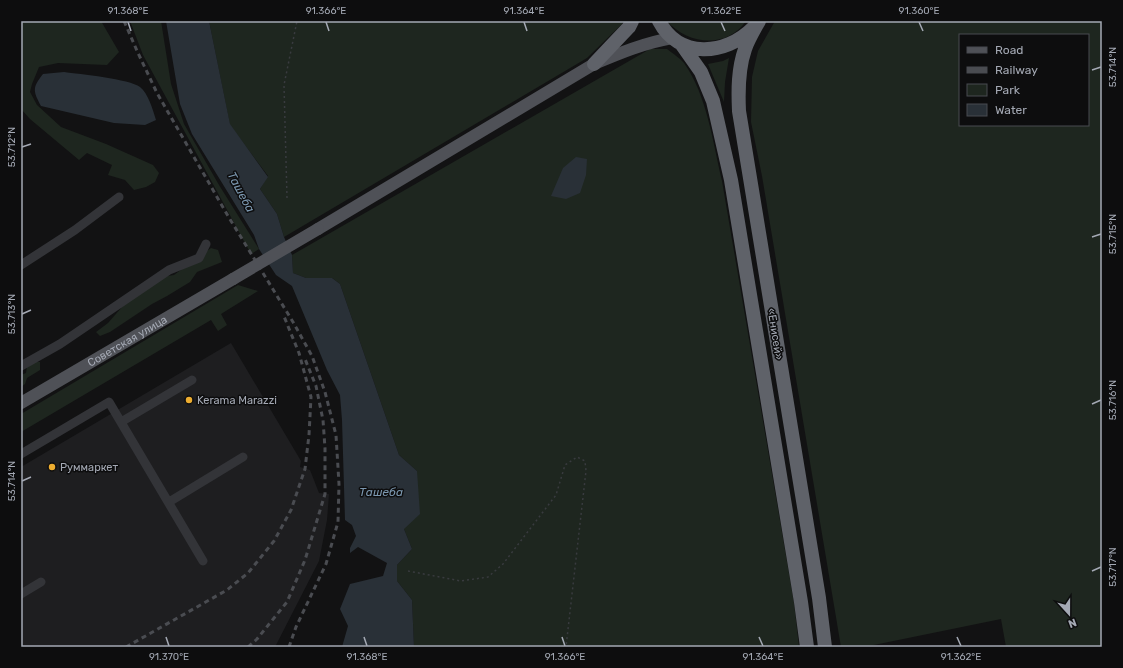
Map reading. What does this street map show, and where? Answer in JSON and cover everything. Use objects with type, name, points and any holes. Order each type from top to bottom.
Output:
[{"type":"highway","points":[[594,64],[629,27],[632,21]]},
{"type":"highway","name":"«Енисей»","points":[[659,21],[663,28],[677,42],[701,72],[713,101],[731,180],[801,602],[807,647]]},
{"type":"highway","name":"«Енисей»","points":[[677,42],[695,49],[721,47],[745,36],[758,22]]},
{"type":"highway","name":"«Енисей»","points":[[758,22],[745,48],[741,64],[739,79],[740,111],[819,598],[825,647]]},
{"type":"main road","name":"Советская улица","points":[[21,403],[318,229],[594,64],[627,50],[654,41],[677,42]]},
{"type":"lane","points":[[21,264],[75,230],[119,197]]},
{"type":"lane","points":[[21,366],[60,344],[169,270],[199,258],[206,244]]},
{"type":"lane","points":[[121,422],[192,380]]},
{"type":"lane","points":[[21,454],[109,402],[203,561]]},
{"type":"lane","points":[[169,502],[243,457]]},
{"type":"lane","points":[[21,594],[41,582]]},
{"type":"path","points":[[287,198],[284,85],[297,21]]},
{"type":"path","points":[[408,571],[461,581],[488,577],[503,564],[556,495],[565,466],[577,457],[585,461],[586,471],[566,647]]},
{"type":"shaded area","points":[[231,343],[301,461],[300,467],[310,470],[319,493],[329,494],[327,520],[319,561],[275,647],[21,647],[21,467]]},
{"type":"green space","points":[[21,21],[101,21],[119,52],[107,65],[58,63],[39,67],[30,92],[37,105],[61,127],[106,144],[153,165],[159,173],[155,182],[146,187],[134,190],[125,180],[108,175],[112,165],[87,153],[79,160],[30,119],[21,109]]},
{"type":"green space","points":[[130,21],[161,21],[171,84],[184,124],[219,185],[259,249],[251,254],[143,55]]},
{"type":"green space","points":[[209,21],[623,21],[622,24],[587,58],[284,237],[277,214],[260,189],[268,176],[230,125]]},
{"type":"green space","points":[[667,21],[746,21],[738,30],[729,36],[718,40],[707,40],[696,39],[686,35]]},
{"type":"green space","points":[[775,21],[1102,21],[1102,647],[1006,647],[1001,619],[864,647],[841,647],[762,176],[751,122],[752,77],[758,51]]},
{"type":"green space","points":[[650,49],[667,49],[684,63],[692,76],[704,104],[712,135],[722,181],[794,603],[799,647],[414,647],[412,600],[397,581],[397,565],[412,549],[404,529],[417,471],[399,455],[340,284],[332,278],[306,278],[293,273],[292,255]]},
{"type":"green space","points":[[729,58],[725,82],[724,102],[708,64],[723,61]]},
{"type":"green space","points":[[211,248],[218,250],[222,262],[197,272],[190,282],[152,304],[110,332],[100,336],[96,332],[108,323],[129,299],[161,277],[174,275]]},
{"type":"green space","points":[[238,285],[258,291],[221,314],[227,325],[218,331],[211,320],[21,432],[21,414]]},
{"type":"green space","points":[[33,362],[40,362],[40,370],[27,378],[25,384],[21,387],[21,375],[26,373],[27,366]]},
{"type":"water","name":"Ташеба","points":[[166,21],[209,21],[230,124],[268,177],[260,189],[277,214],[284,237],[292,255],[293,273],[306,278],[332,278],[340,284],[399,455],[417,471],[420,514],[404,529],[412,549],[397,565],[397,581],[412,600],[414,647],[342,647],[348,626],[340,609],[350,584],[383,576],[387,563],[358,547],[350,553],[350,548],[356,536],[352,525],[345,520],[340,395],[327,370],[292,286],[276,275],[259,249],[254,235],[192,134],[180,104]]},
{"type":"water","points":[[64,72],[116,79],[140,87],[148,97],[156,120],[145,125],[114,123],[41,106],[35,93],[35,86],[39,79],[43,74]]},
{"type":"water","points":[[576,157],[587,159],[586,175],[580,193],[566,199],[551,196],[563,168]]},
{"type":"railway","points":[[124,21],[157,93],[228,216],[293,322],[312,356],[325,392],[336,435],[339,484],[338,522],[326,564],[296,627],[289,647]]},
{"type":"railway","points":[[126,647],[227,590],[248,573],[274,541],[291,510],[305,469],[311,397],[299,353],[283,314]]},
{"type":"railway","points":[[248,647],[257,639],[287,602],[305,560],[325,494],[325,448],[323,420],[316,386],[305,359]]},
{"type":"place","name":"Kerama Marazzi","points":[[189,400]]},
{"type":"place","name":"Руммаркет","points":[[52,467]]}]
